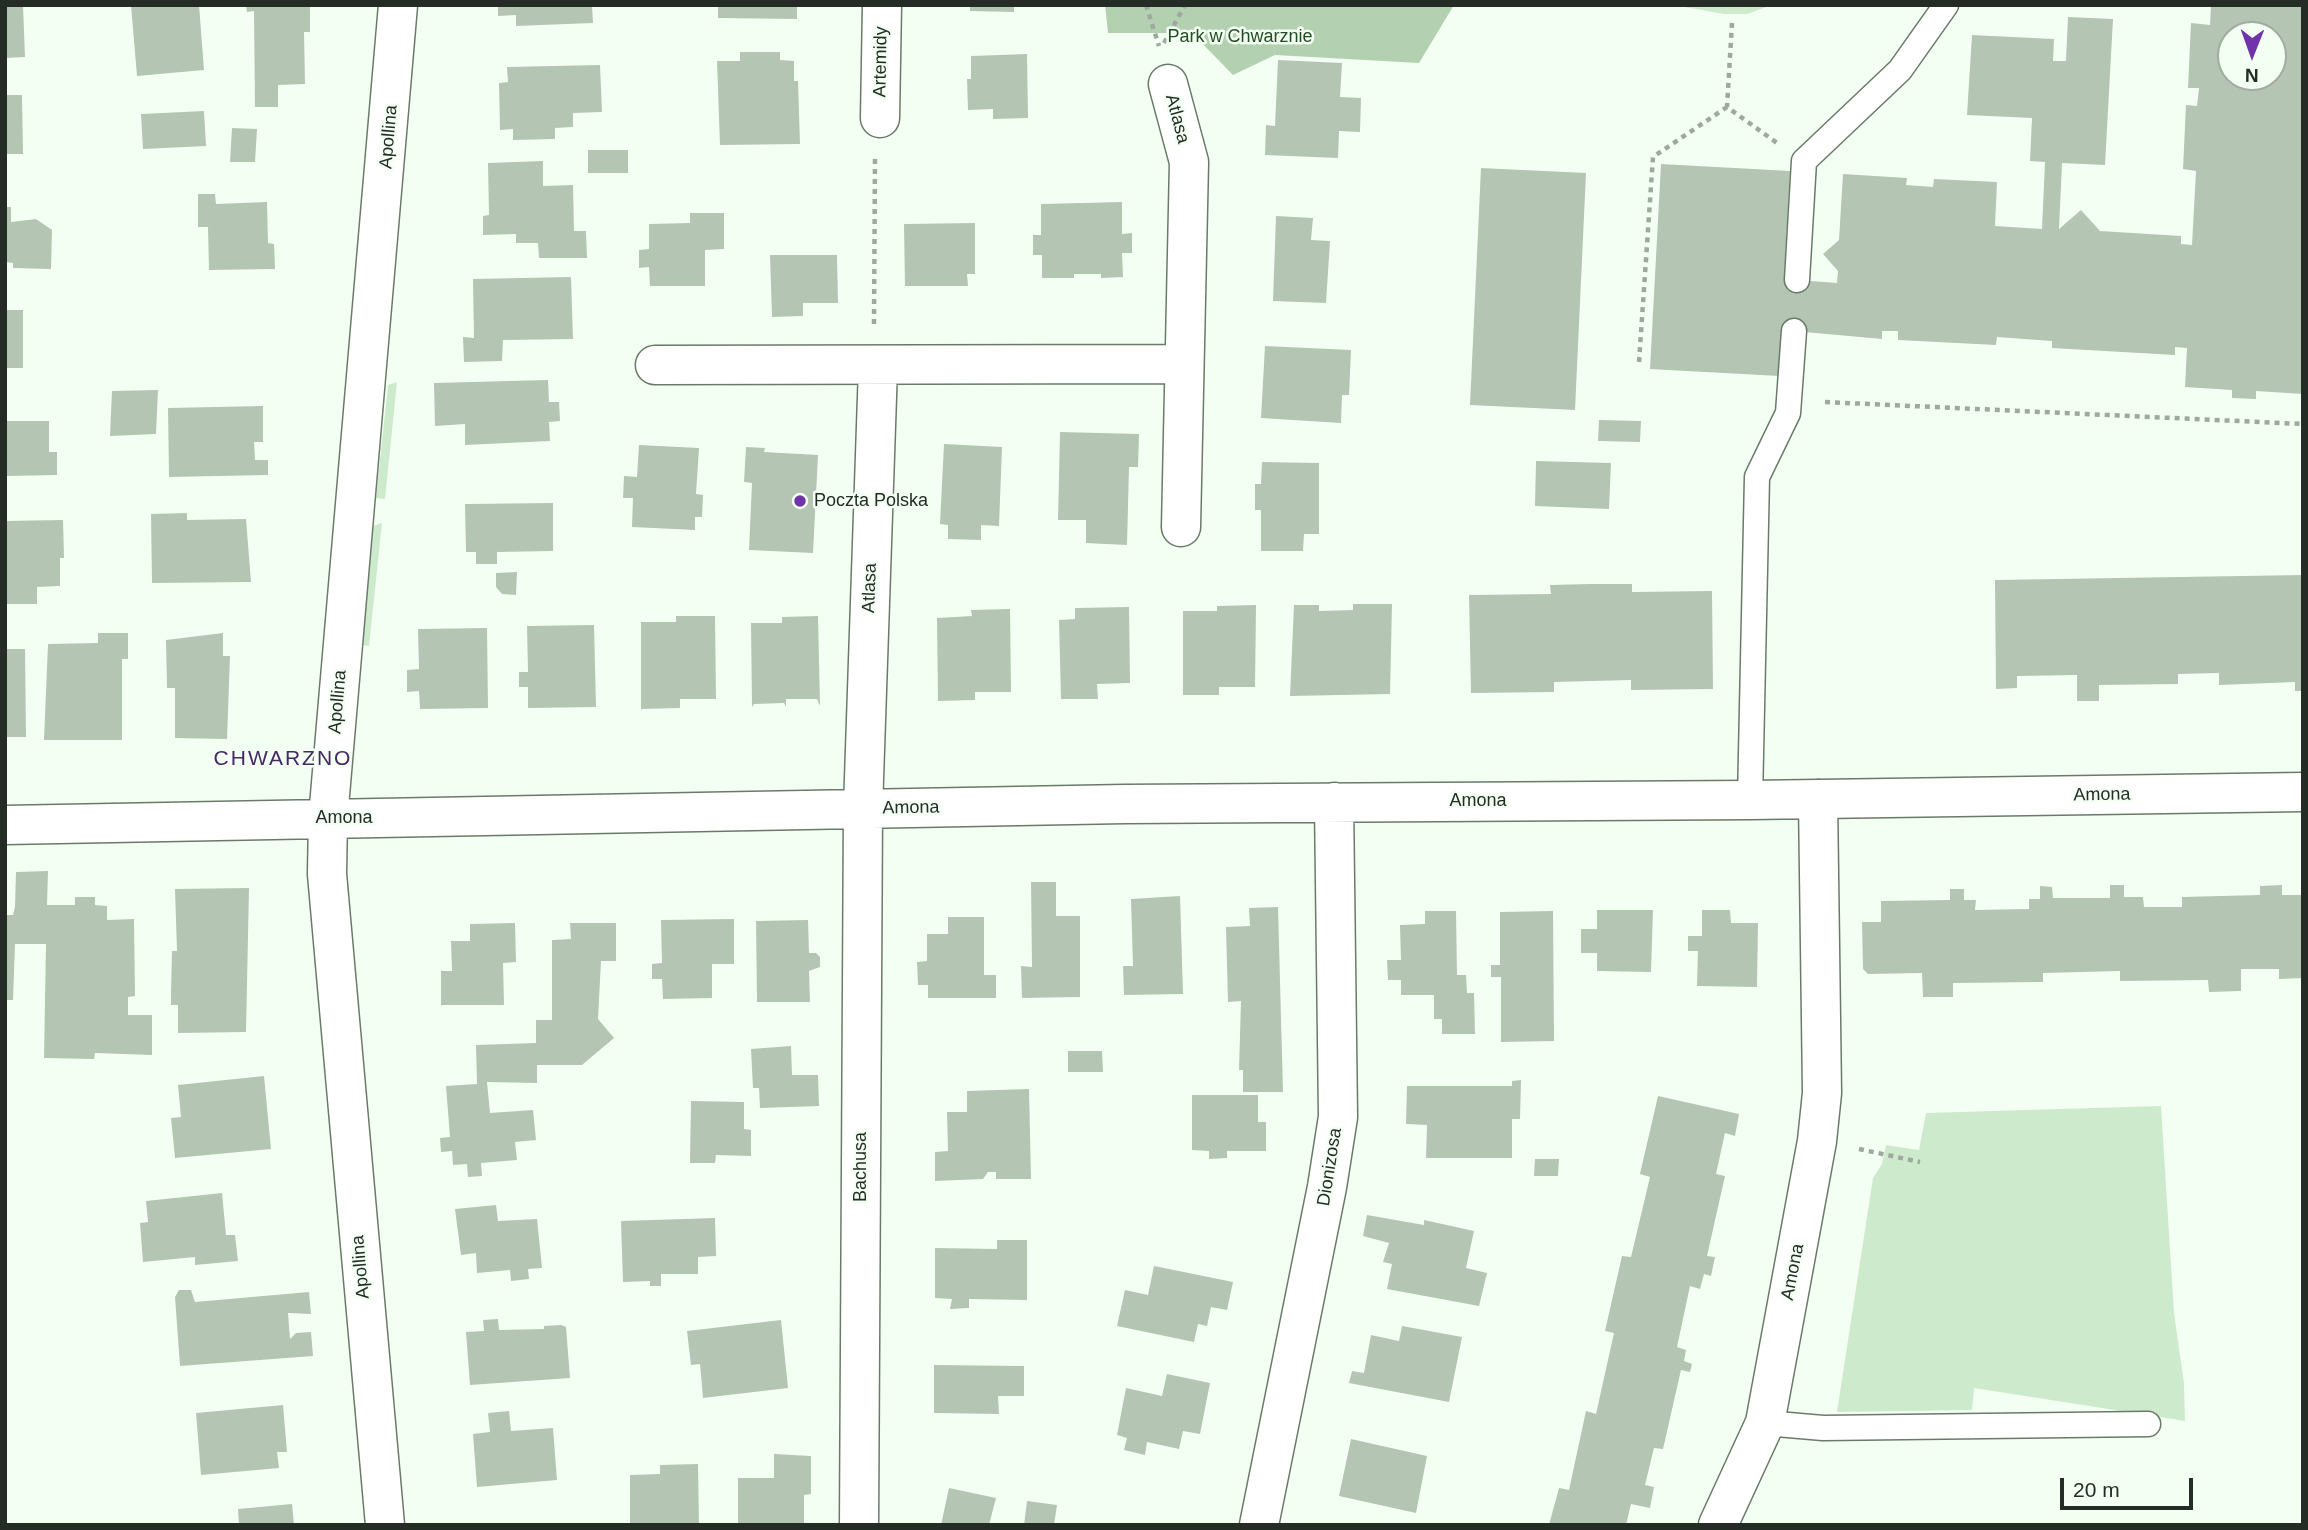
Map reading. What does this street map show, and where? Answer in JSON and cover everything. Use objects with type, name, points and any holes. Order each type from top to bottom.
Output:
[{"type":"street","name":"Apollina","points":[[384,1525],[328,888],[328,818],[398,5]]},
{"type":"street","name":"Artemidy","points":[[880,118],[882,5]]},
{"type":"street","name":"Atlasa","points":[[1164,67],[1189,162],[1181,527]]},
{"type":"street","points":[[655,365],[878,367],[1184,364]]},
{"type":"street","name":"Atlasa","points":[[863,808],[878,367]]},
{"type":"street","name":"Amona","points":[[5,825],[863,808],[2303,792]]},
{"type":"street","name":"Amona","points":[[1718,1525],[1765,1423],[1806,1203],[1822,1093],[1818,799]]},
{"type":"street","name":"Dionizosa","points":[[1259,1525],[1327,1187],[1338,1117],[1334,802]]},
{"type":"street","name":"Bachusa","points":[[859,1525],[863,808]]},
{"type":"lane","points":[[1797,280],[1804,161],[1900,70],[1946,5]]},
{"type":"lane","points":[[1750,800],[1757,477],[1788,413],[1794,331]]},
{"type":"lane","points":[[1765,1423],[1823,1428],[2148,1424]]},
{"type":"path","points":[[1146,5],[1147,16]]},
{"type":"path","points":[[1164,67],[1185,5]]},
{"type":"path","points":[[1727,107],[1732,23]]},
{"type":"path","points":[[1727,107],[1785,148]]},
{"type":"path","points":[[1639,362],[1653,157],[1727,107]]},
{"type":"path","points":[[875,155],[874,332],[878,367]]},
{"type":"path","points":[[1789,400],[2303,424]]},
{"type":"path","points":[[1848,1147],[1920,1162]]},
{"type":"green space","name":"Park w Chwarznie","points":[[1105,5],[1454,5],[1419,63],[1275,55],[1233,75],[1192,33],[1108,33]]},
{"type":"green space","points":[[1673,5],[1772,5],[1747,14],[1724,14]]},
{"type":"green space","points":[[397,382],[385,499],[376,498],[388,385]]},
{"type":"green space","points":[[382,523],[369,646],[361,645],[373,526]]},
{"type":"green space","points":[[2161,1106],[2174,1313],[2184,1383],[2185,1421],[1974,1388],[1972,1410],[1837,1412],[1873,1178],[1882,1164],[1886,1145],[1919,1150],[1926,1113]]},
{"type":"building","points":[[5,5],[23,5],[25,57],[5,58]]},
{"type":"building","points":[[131,5],[199,5],[204,70],[137,76]]},
{"type":"building","points":[[246,5],[310,5],[310,32],[304,32],[305,84],[278,85],[278,107],[255,107],[254,11],[247,12]]},
{"type":"building","points":[[498,5],[592,5],[593,23],[516,26],[516,15],[498,16]]},
{"type":"building","points":[[718,5],[797,5],[797,19],[718,18]]},
{"type":"building","points":[[970,5],[1014,5],[1014,12],[970,11]]},
{"type":"building","points":[[2211,5],[2303,5],[2303,394],[2256,391],[2256,399],[2232,398],[2232,390],[2185,387],[2187,348],[2175,347],[2175,355],[2052,348],[2052,341],[1997,337],[1996,345],[1898,340],[1898,331],[1882,331],[1882,339],[1782,330],[1779,376],[1650,369],[1661,164],[1790,171],[1784,279],[1837,283],[1838,271],[1823,254],[1839,240],[1843,174],[1907,178],[1906,185],[1933,187],[1934,179],[1997,182],[1995,226],[2042,229],[2045,162],[2030,161],[2032,118],[1967,115],[1972,35],[2054,39],[2053,61],[2066,61],[2068,17],[2113,19],[2105,165],[2062,163],[2059,229],[2081,210],[2100,231],[2181,236],[2181,244],[2192,245],[2196,171],[2183,169],[2186,105],[2197,106],[2199,88],[2188,88],[2191,23],[2210,25]]},
{"type":"building","points":[[740,52],[780,52],[780,60],[794,61],[794,81],[798,81],[800,144],[720,145],[717,61],[740,61]]},
{"type":"building","points":[[1027,54],[1028,118],[993,119],[993,109],[968,110],[967,79],[971,79],[971,56]]},
{"type":"building","points":[[1278,60],[1342,63],[1340,97],[1361,98],[1360,132],[1339,131],[1338,158],[1265,155],[1266,125],[1275,126]]},
{"type":"building","points":[[600,65],[602,112],[573,113],[573,127],[555,128],[555,139],[513,140],[513,129],[500,130],[499,83],[508,82],[507,67]]},
{"type":"building","points":[[5,95],[22,95],[23,154],[5,154]]},
{"type":"building","points":[[204,111],[206,146],[143,149],[141,114]]},
{"type":"building","points":[[232,128],[257,129],[255,162],[230,162]]},
{"type":"building","points":[[588,150],[628,150],[628,173],[588,173]]},
{"type":"building","points":[[543,161],[543,186],[573,185],[574,231],[586,231],[587,258],[539,258],[538,243],[516,243],[516,234],[483,235],[483,216],[489,215],[488,163]]},
{"type":"building","points":[[1481,168],[1586,173],[1575,410],[1470,405]]},
{"type":"building","points":[[198,194],[215,194],[216,204],[267,202],[268,243],[274,244],[275,269],[209,270],[208,227],[198,227]]},
{"type":"building","points":[[1122,202],[1122,234],[1132,233],[1132,253],[1122,253],[1123,277],[1101,278],[1101,274],[1074,274],[1074,278],[1042,278],[1042,255],[1033,255],[1033,235],[1041,235],[1041,204]]},
{"type":"building","points":[[5,207],[11,207],[11,222],[36,219],[52,230],[51,269],[13,268],[13,263],[5,262]]},
{"type":"building","points":[[690,213],[724,213],[724,249],[705,250],[705,286],[650,286],[649,267],[639,268],[639,250],[649,249],[649,224],[690,223]]},
{"type":"building","points":[[1276,216],[1313,218],[1311,240],[1330,241],[1326,303],[1273,301]]},
{"type":"building","points":[[975,223],[975,274],[967,274],[968,286],[905,286],[904,224]]},
{"type":"building","points":[[770,255],[837,255],[838,303],[803,303],[803,316],[772,317]]},
{"type":"building","points":[[571,277],[573,339],[503,340],[502,361],[464,362],[463,337],[474,338],[473,279]]},
{"type":"building","points":[[5,310],[23,310],[23,368],[5,368]]},
{"type":"building","points":[[1265,346],[1351,350],[1349,395],[1342,395],[1341,423],[1261,418]]},
{"type":"building","points":[[548,380],[549,402],[559,402],[560,421],[549,422],[550,441],[465,445],[465,424],[435,426],[434,383]]},
{"type":"building","points":[[158,390],[156,434],[110,436],[112,391]]},
{"type":"building","points":[[263,406],[263,442],[254,442],[255,460],[268,460],[268,475],[169,477],[168,408]]},
{"type":"building","points":[[1599,420],[1641,421],[1640,442],[1598,441]]},
{"type":"building","points":[[5,421],[49,421],[49,452],[57,452],[57,475],[5,476]]},
{"type":"building","points":[[1060,432],[1139,434],[1138,467],[1129,467],[1127,545],[1086,543],[1086,520],[1058,520]]},
{"type":"building","points":[[944,444],[1002,447],[999,526],[981,525],[981,540],[948,539],[948,525],[940,524]]},
{"type":"building","points":[[639,445],[699,448],[696,494],[703,495],[702,517],[695,517],[695,530],[632,527],[633,498],[623,498],[624,476],[637,477]]},
{"type":"building","points":[[746,447],[765,448],[764,452],[818,455],[813,553],[749,550],[752,483],[744,482]]},
{"type":"building","points":[[1536,461],[1611,463],[1609,509],[1535,506]]},
{"type":"building","points":[[1262,462],[1319,463],[1319,534],[1304,534],[1303,551],[1261,551],[1261,510],[1255,510],[1255,484],[1261,484]]},
{"type":"building","points":[[553,503],[553,551],[497,552],[497,564],[476,564],[476,552],[466,552],[465,504]]},
{"type":"building","points":[[187,513],[187,520],[246,519],[251,582],[152,583],[151,514]]},
{"type":"building","points":[[63,520],[64,558],[60,558],[60,586],[37,587],[37,604],[5,604],[5,521]]},
{"type":"building","points":[[517,572],[516,595],[502,594],[496,587],[496,573]]},
{"type":"building","points":[[2303,575],[2303,691],[2295,691],[2295,682],[2219,685],[2219,673],[2178,674],[2178,684],[2099,685],[2099,701],[2077,701],[2077,675],[2017,676],[2017,688],[1996,689],[1995,580]]},
{"type":"building","points":[[1632,584],[1632,592],[1712,591],[1713,689],[1631,690],[1631,680],[1554,682],[1554,692],[1471,693],[1469,595],[1551,594],[1550,585]]},
{"type":"building","points":[[1353,604],[1392,604],[1390,694],[1290,696],[1294,605],[1319,605],[1319,611],[1353,610]]},
{"type":"building","points":[[1256,605],[1255,687],[1219,687],[1219,695],[1183,695],[1183,611],[1217,611],[1217,606]]},
{"type":"building","points":[[1129,607],[1130,683],[1097,684],[1098,699],[1061,699],[1059,620],[1075,619],[1075,608]]},
{"type":"building","points":[[1010,609],[1011,692],[975,692],[975,700],[938,701],[937,618],[972,616],[971,610]]},
{"type":"building","points":[[676,616],[715,616],[716,699],[680,699],[680,708],[641,709],[641,622],[676,622]]},
{"type":"building","points":[[818,616],[820,706],[817,699],[786,699],[786,707],[784,703],[754,704],[752,707],[751,623],[782,623],[782,617]]},
{"type":"building","points":[[594,625],[596,707],[528,708],[528,687],[519,687],[519,672],[528,672],[527,626]]},
{"type":"building","points":[[487,628],[488,708],[420,709],[419,691],[407,692],[407,670],[419,669],[418,629]]},
{"type":"building","points":[[98,633],[128,633],[128,659],[122,659],[122,740],[44,740],[48,644],[98,643]]},
{"type":"building","points":[[223,633],[223,656],[230,656],[227,739],[175,738],[175,688],[167,688],[166,640]]},
{"type":"building","points":[[5,649],[25,649],[26,737],[5,737]]},
{"type":"building","points":[[48,871],[47,905],[75,905],[75,897],[95,897],[95,905],[107,906],[107,920],[134,919],[135,996],[128,997],[128,1015],[152,1015],[152,1055],[95,1053],[94,1059],[44,1058],[46,944],[15,944],[13,1000],[5,1000],[5,915],[13,915],[16,872]]},
{"type":"building","points":[[1031,882],[1056,882],[1056,916],[1080,916],[1080,997],[1022,998],[1021,966],[1032,967]]},
{"type":"building","points":[[2110,885],[2124,885],[2124,897],[2143,897],[2144,907],[2182,907],[2182,897],[2260,895],[2260,886],[2282,885],[2282,895],[2301,895],[2303,978],[2279,979],[2279,969],[2241,969],[2241,991],[2209,992],[2208,980],[2120,981],[2120,971],[2043,973],[2043,982],[1953,983],[1953,997],[1923,997],[1922,973],[1868,974],[1863,969],[1862,922],[1881,922],[1881,901],[1950,900],[1950,889],[1964,889],[1964,900],[1976,900],[1975,910],[2029,909],[2029,899],[2040,899],[2040,886],[2052,887],[2053,898],[2110,898]]},
{"type":"building","points":[[249,888],[246,1032],[178,1033],[178,1005],[171,1005],[172,951],[177,951],[175,889]]},
{"type":"building","points":[[1180,896],[1183,994],[1124,995],[1123,966],[1133,966],[1131,899]]},
{"type":"building","points":[[1278,907],[1283,1092],[1243,1092],[1243,1070],[1239,1070],[1241,1001],[1228,1002],[1226,927],[1250,926],[1249,908]]},
{"type":"building","points":[[1597,910],[1653,910],[1651,972],[1597,971],[1597,953],[1581,953],[1581,929],[1597,929]]},
{"type":"building","points":[[1702,910],[1730,910],[1731,923],[1758,923],[1757,987],[1697,986],[1698,951],[1688,951],[1688,936],[1702,936]]},
{"type":"building","points":[[1425,911],[1456,911],[1457,975],[1466,975],[1467,993],[1474,993],[1475,1034],[1442,1034],[1442,1019],[1434,1019],[1434,995],[1401,995],[1401,980],[1388,980],[1387,960],[1401,960],[1400,925],[1425,924]]},
{"type":"building","points":[[1553,911],[1554,1041],[1501,1042],[1501,977],[1491,977],[1491,965],[1500,965],[1500,912]]},
{"type":"building","points":[[948,917],[984,917],[984,975],[996,975],[996,998],[928,998],[928,985],[918,985],[917,962],[927,961],[927,934],[948,934]]},
{"type":"building","points":[[734,919],[734,964],[712,964],[712,998],[663,999],[662,979],[652,979],[652,964],[662,963],[661,920]]},
{"type":"building","points":[[808,920],[809,953],[816,953],[820,957],[820,967],[809,971],[810,1002],[757,1002],[756,921]]},
{"type":"building","points":[[515,923],[516,962],[503,963],[504,1005],[441,1005],[441,971],[452,971],[451,941],[470,941],[470,924]]},
{"type":"building","points":[[570,923],[616,923],[616,961],[601,961],[598,1019],[614,1038],[582,1065],[537,1065],[537,1083],[487,1082],[490,1113],[533,1110],[536,1140],[515,1142],[517,1160],[481,1163],[482,1176],[468,1177],[467,1164],[453,1165],[452,1151],[441,1152],[440,1138],[450,1137],[446,1086],[477,1084],[476,1045],[536,1043],[536,1020],[552,1020],[552,940],[571,939]]},
{"type":"building","points":[[791,1046],[792,1075],[818,1075],[819,1106],[760,1108],[759,1088],[753,1088],[751,1049]]},
{"type":"building","points":[[1068,1051],[1102,1051],[1103,1072],[1068,1072]]},
{"type":"building","points":[[264,1076],[271,1149],[175,1158],[171,1118],[181,1117],[178,1085]]},
{"type":"building","points":[[1521,1080],[1520,1119],[1512,1119],[1512,1158],[1426,1158],[1427,1125],[1406,1124],[1407,1086],[1512,1086],[1512,1081]]},
{"type":"building","points":[[1029,1089],[1031,1179],[996,1179],[996,1172],[988,1172],[983,1179],[935,1181],[935,1152],[948,1151],[947,1112],[967,1112],[967,1091]]},
{"type":"building","points":[[1192,1095],[1258,1095],[1258,1122],[1266,1122],[1266,1151],[1227,1151],[1227,1158],[1209,1159],[1209,1151],[1192,1150]]},
{"type":"building","points":[[1658,1096],[1739,1114],[1735,1136],[1725,1133],[1716,1174],[1725,1176],[1707,1256],[1715,1257],[1711,1276],[1704,1274],[1700,1289],[1690,1286],[1677,1347],[1686,1350],[1684,1361],[1692,1364],[1690,1372],[1681,1370],[1663,1449],[1654,1448],[1645,1485],[1654,1487],[1650,1508],[1631,1504],[1626,1525],[1549,1525],[1559,1488],[1569,1490],[1586,1411],[1596,1414],[1614,1333],[1605,1331],[1622,1256],[1631,1257],[1650,1177],[1640,1174]]},
{"type":"building","points":[[691,1101],[744,1102],[744,1129],[751,1130],[751,1156],[716,1155],[715,1163],[690,1163]]},
{"type":"building","points":[[1535,1159],[1559,1159],[1558,1176],[1534,1176]]},
{"type":"building","points":[[222,1193],[226,1235],[235,1235],[238,1261],[195,1265],[195,1257],[143,1262],[140,1223],[148,1222],[146,1201]]},
{"type":"building","points":[[496,1205],[498,1221],[537,1219],[542,1268],[528,1269],[529,1279],[511,1281],[510,1270],[477,1273],[476,1253],[461,1255],[455,1209]]},
{"type":"building","points":[[1367,1215],[1424,1225],[1424,1220],[1474,1231],[1466,1268],[1487,1273],[1479,1306],[1387,1289],[1392,1264],[1383,1262],[1389,1243],[1363,1236]]},
{"type":"building","points":[[715,1218],[716,1256],[698,1257],[698,1274],[661,1274],[661,1286],[650,1286],[650,1281],[623,1282],[621,1221]]},
{"type":"building","points":[[997,1240],[1027,1240],[1027,1300],[969,1299],[969,1308],[950,1309],[952,1299],[935,1298],[935,1248],[997,1249]]},
{"type":"building","points":[[1154,1266],[1233,1282],[1227,1310],[1211,1307],[1207,1326],[1198,1324],[1194,1342],[1117,1326],[1125,1290],[1148,1295]]},
{"type":"building","points":[[179,1290],[191,1290],[195,1302],[309,1292],[311,1314],[288,1313],[290,1339],[296,1333],[311,1332],[313,1356],[180,1366],[175,1297]]},
{"type":"building","points":[[498,1319],[499,1330],[544,1329],[544,1326],[561,1325],[566,1327],[570,1378],[470,1385],[466,1332],[484,1331],[483,1320]]},
{"type":"building","points":[[781,1320],[788,1388],[703,1398],[700,1364],[691,1365],[687,1331]]},
{"type":"building","points":[[1402,1326],[1462,1337],[1449,1402],[1349,1383],[1352,1371],[1364,1373],[1371,1335],[1399,1341]]},
{"type":"building","points":[[934,1365],[1024,1366],[1024,1396],[998,1396],[999,1414],[934,1413]]},
{"type":"building","points":[[1167,1374],[1210,1383],[1200,1434],[1183,1431],[1179,1449],[1147,1442],[1145,1455],[1124,1450],[1127,1438],[1117,1435],[1126,1388],[1162,1396]]},
{"type":"building","points":[[283,1405],[287,1452],[277,1452],[279,1468],[201,1475],[196,1413]]},
{"type":"building","points":[[509,1411],[511,1431],[553,1428],[557,1480],[477,1487],[473,1434],[490,1432],[488,1413]]},
{"type":"building","points":[[1351,1439],[1427,1456],[1416,1513],[1339,1496]]},
{"type":"building","points":[[774,1454],[811,1456],[811,1494],[804,1495],[804,1525],[738,1525],[738,1478],[774,1478]]},
{"type":"building","points":[[698,1464],[699,1525],[630,1525],[630,1475],[660,1474],[660,1465]]},
{"type":"building","points":[[949,1488],[996,1498],[989,1525],[941,1525]]},
{"type":"building","points":[[1027,1501],[1057,1505],[1054,1525],[1024,1525]]},
{"type":"building","points":[[292,1504],[294,1525],[239,1525],[238,1509]]},
{"type":"place","name":"Poczta Polska","points":[[800,501]]},
{"type":"district","name":"CHWARZNO","points":[[283,759]]}]
